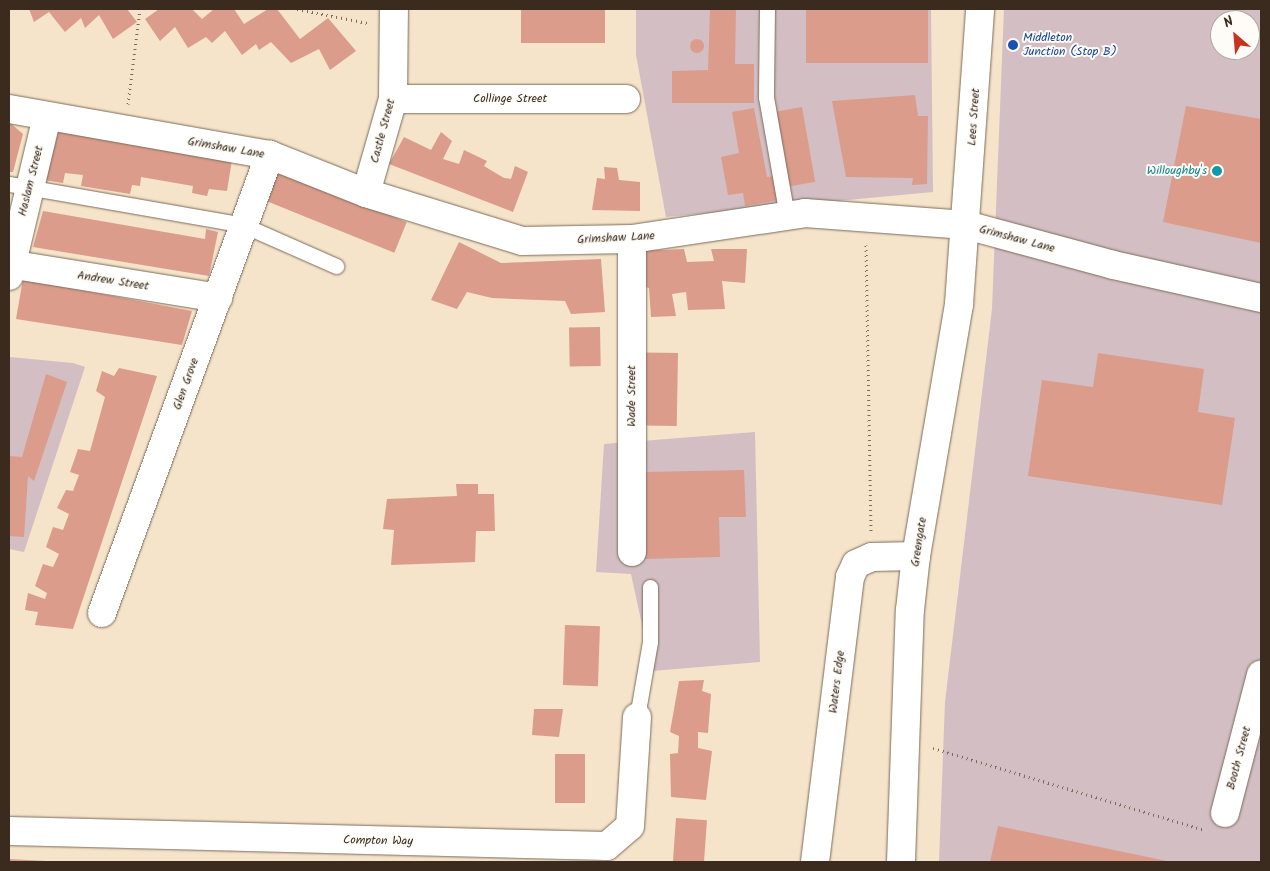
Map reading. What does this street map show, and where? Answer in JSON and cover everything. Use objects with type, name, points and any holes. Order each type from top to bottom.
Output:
[{"type":"street","name":"Lees Street","points":[[966,225],[980,9]]},
{"type":"street","name":"Castle Street","points":[[366,193],[393,99],[394,18]]},
{"type":"street","name":"Collinge Street","points":[[393,99],[626,99]]},
{"type":"street","name":"Grimshaw Lane","points":[[9,109],[270,155],[366,193],[522,241],[632,239],[805,213],[966,225],[1113,264],[1261,298]]},
{"type":"street","name":"Haslam Street","points":[[9,268],[19,186],[46,116]]},
{"type":"street","name":"Glen Grove","points":[[102,613],[270,155]]},
{"type":"street","name":"Greengate","points":[[901,862],[910,610],[916,556],[959,304],[966,225]]},
{"type":"street","name":"Wade Street","points":[[632,239],[632,552]]},
{"type":"street","name":"Andrew Street","points":[[9,268],[218,298]]},
{"type":"street","points":[[872,556],[916,556]]},
{"type":"street","name":"Waters Edge","points":[[814,862],[847,596],[856,564],[872,556]]},
{"type":"street","name":"Booth Street","points":[[1225,813],[1261,675]]},
{"type":"street","name":"Compton Way","points":[[9,831],[606,846],[630,826],[637,717]]},
{"type":"lane","points":[[767,9],[766,98],[788,216]]},
{"type":"lane","points":[[19,186],[243,225],[336,266]]},
{"type":"lane","points":[[637,717],[650,642],[650,586]]},
{"type":"path","points":[[125,130],[140,9]]},
{"type":"path","points":[[298,9],[394,18]]},
{"type":"path","points":[[865,218],[872,556]]},
{"type":"path","points":[[906,740],[1213,833],[1225,813]]},
{"type":"shaded area","points":[[636,9],[931,9],[933,192],[666,217],[636,55]]},
{"type":"shaded area","points":[[1004,9],[1261,9],[1261,862],[939,862],[945,702],[992,309]]},
{"type":"shaded area","points":[[9,357],[73,363],[85,367],[24,552],[9,549]]},
{"type":"shaded area","points":[[755,432],[760,662],[652,671],[631,574],[596,572],[604,444]]},
{"type":"building","points":[[29,9],[127,9],[137,22],[113,39],[99,15],[85,28],[81,18],[65,32],[49,12],[34,22]]},
{"type":"building","points":[[159,9],[192,9],[202,19],[214,9],[234,9],[244,24],[268,9],[277,9],[300,39],[328,18],[356,51],[330,70],[319,49],[291,63],[271,42],[259,50],[256,44],[242,55],[225,31],[212,43],[206,37],[188,48],[175,27],[160,41],[145,19]]},
{"type":"building","points":[[521,9],[605,9],[605,43],[521,43]]},
{"type":"building","points":[[710,9],[736,9],[735,64],[754,64],[754,103],[672,103],[672,71],[708,70]]},
{"type":"building","points":[[806,9],[928,9],[928,63],[806,63]]},
{"type":"building","points":[[694,39],[700,39],[704,46],[700,53],[694,53],[690,49],[690,43]]},
{"type":"building","points":[[915,95],[918,116],[928,116],[927,184],[912,185],[913,178],[846,177],[832,101]]},
{"type":"building","name":"Willoughby's","points":[[1186,106],[1261,119],[1261,243],[1163,222]]},
{"type":"building","points":[[802,107],[815,182],[789,187],[775,112]]},
{"type":"building","points":[[754,108],[767,177],[774,176],[778,200],[745,206],[743,193],[728,195],[721,157],[739,153],[732,112]]},
{"type":"building","points":[[9,122],[23,134],[13,172],[9,172]]},
{"type":"building","points":[[47,129],[232,160],[227,191],[209,189],[207,196],[192,193],[193,186],[141,177],[140,186],[132,185],[130,194],[81,186],[83,175],[65,173],[63,183],[38,179]]},
{"type":"building","points":[[441,132],[452,141],[443,159],[459,164],[464,150],[487,161],[484,166],[504,178],[511,179],[515,166],[528,172],[513,212],[389,164],[404,137],[431,150]]},
{"type":"building","points":[[604,167],[617,168],[619,180],[640,182],[640,211],[592,210],[597,178],[605,179]]},
{"type":"building","points":[[275,169],[407,222],[394,253],[263,200]]},
{"type":"building","points":[[43,211],[205,239],[206,229],[218,232],[209,276],[33,247]]},
{"type":"building","points":[[459,242],[501,263],[601,259],[605,312],[571,314],[565,301],[492,298],[467,292],[457,309],[431,300]]},
{"type":"building","points":[[684,249],[687,262],[714,261],[711,249],[747,249],[745,283],[722,281],[725,309],[688,310],[686,292],[672,294],[676,316],[651,317],[649,288],[636,284],[636,251]]},
{"type":"building","points":[[23,279],[192,311],[182,345],[16,319]]},
{"type":"building","points":[[600,327],[601,366],[570,367],[569,328]]},
{"type":"building","points":[[645,352],[678,353],[677,426],[644,425]]},
{"type":"building","points":[[1098,353],[1204,369],[1198,412],[1235,418],[1222,505],[1028,476],[1042,380],[1093,387]]},
{"type":"building","points":[[119,368],[157,376],[73,629],[35,625],[38,612],[25,610],[28,593],[45,599],[47,593],[35,586],[43,564],[53,567],[59,554],[46,547],[53,527],[63,530],[69,514],[57,508],[66,490],[73,491],[79,475],[70,472],[78,449],[90,451],[105,397],[96,391],[102,371],[114,376]]},
{"type":"building","points":[[46,374],[67,382],[34,481],[28,476],[24,537],[9,536],[9,456],[22,457]]},
{"type":"building","points":[[744,470],[746,517],[719,517],[720,557],[645,559],[645,472]]},
{"type":"building","points":[[456,484],[478,484],[478,494],[494,494],[495,531],[476,531],[475,562],[391,565],[394,530],[383,529],[387,499],[457,496]]},
{"type":"building","points":[[565,625],[600,626],[598,686],[563,685]]},
{"type":"building","points":[[704,680],[702,691],[711,694],[708,733],[698,732],[698,748],[712,751],[706,800],[671,797],[670,754],[678,753],[679,736],[670,732],[679,681]]},
{"type":"building","points":[[534,709],[563,709],[559,737],[532,735]]},
{"type":"building","points":[[555,754],[585,754],[585,803],[555,803]]},
{"type":"building","points":[[676,818],[707,820],[704,862],[673,862]]},
{"type":"building","points":[[998,826],[1167,861],[1167,862],[990,862]]},
{"type":"building","points":[[9,859],[46,861],[46,862],[9,862]]},
{"type":"place","name":"Middleton Junction (Stop B)","points":[[1013,45]]},
{"type":"place","name":"Willoughby's","points":[[1217,171]]}]
